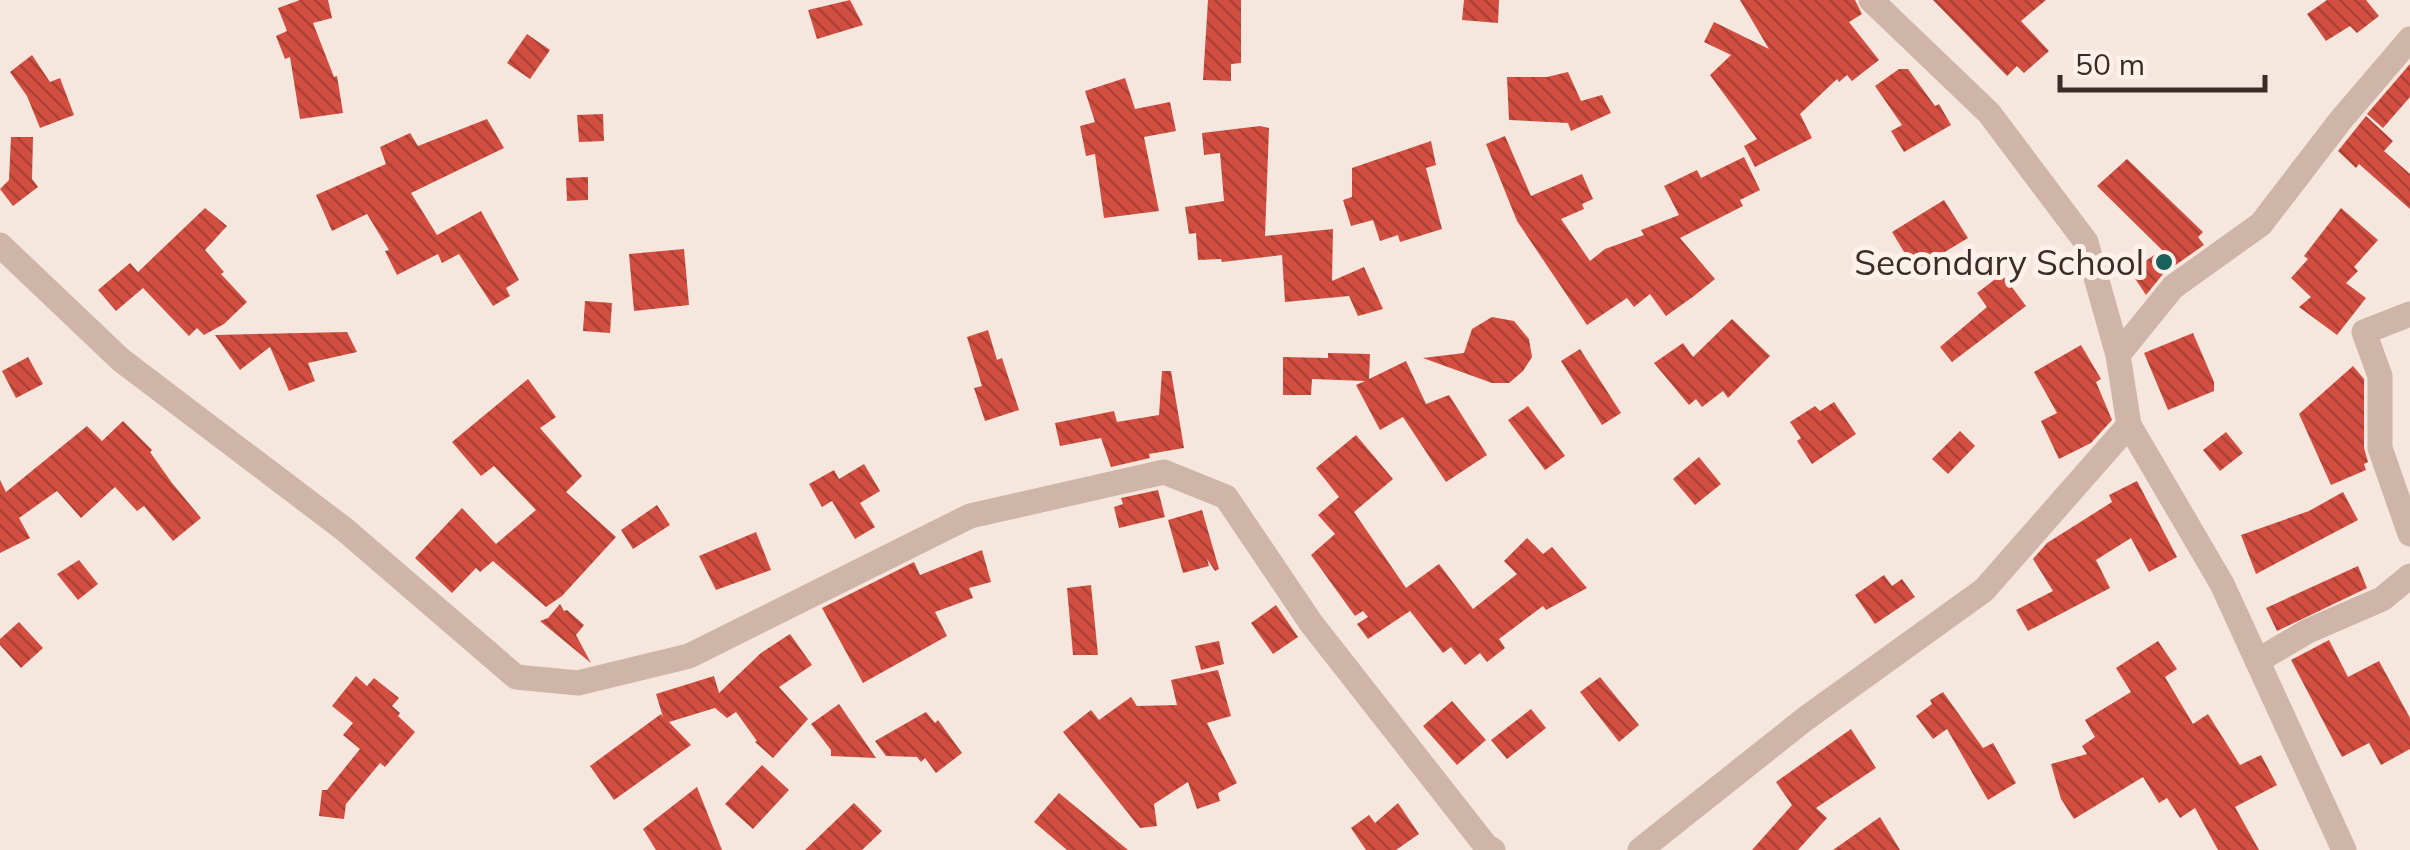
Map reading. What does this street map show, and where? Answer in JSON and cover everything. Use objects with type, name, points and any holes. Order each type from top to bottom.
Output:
[{"type":"street","points":[[1871,0],[1989,113],[2086,242],[2118,355],[2128,425],[2222,584],[2344,850]]},
{"type":"street","points":[[2118,355],[2173,287],[2261,224],[2340,121],[2410,40]]},
{"type":"street","points":[[0,244],[121,360],[344,530],[516,677],[578,683],[689,656],[970,516],[1164,472],[1226,497],[1311,622],[1493,850]]},
{"type":"street","points":[[2410,314],[2364,332],[2380,376],[2380,448],[2410,534]]},
{"type":"street","points":[[1640,850],[1805,719],[1984,590],[2128,425]]},
{"type":"street","points":[[2257,660],[2308,631],[2382,599],[2410,576]]},
{"type":"building","points":[[300,0],[328,0],[332,18],[313,23],[334,77],[337,76],[343,113],[300,119],[290,57],[285,59],[276,36],[287,31],[278,8]]},
{"type":"building","points":[[850,0],[863,25],[817,39],[808,10]]},
{"type":"building","points":[[1208,0],[1241,0],[1241,63],[1231,64],[1231,81],[1203,80]]},
{"type":"building","points":[[1464,0],[1499,0],[1498,23],[1462,20]]},
{"type":"building","points":[[1740,0],[1855,0],[1862,14],[1849,22],[1879,60],[1852,81],[1847,75],[1839,82],[1837,79],[1800,114],[1812,138],[1755,167],[1744,146],[1757,139],[1710,75],[1731,55],[1704,42],[1714,22],[1769,49]]},
{"type":"building","points":[[1933,0],[2046,0],[2021,21],[2049,51],[2024,73],[2017,66],[2007,76]]},
{"type":"building","points":[[2327,0],[2366,0],[2379,16],[2357,33],[2350,26],[2326,41],[2307,14]]},
{"type":"building","points":[[527,34],[550,50],[530,79],[507,63]]},
{"type":"building","points":[[32,55],[50,82],[60,78],[74,115],[40,128],[27,96],[10,72]]},
{"type":"building","points":[[2410,64],[2410,97],[2383,128],[2367,114]]},
{"type":"building","points":[[1899,69],[1908,69],[1935,106],[1939,104],[1951,125],[1904,152],[1891,131],[1902,125],[1875,86]]},
{"type":"building","points":[[1568,72],[1581,101],[1602,95],[1611,113],[1571,131],[1568,123],[1509,120],[1507,77],[1547,77]]},
{"type":"building","points":[[1125,78],[1135,109],[1170,102],[1176,131],[1144,137],[1159,211],[1104,218],[1095,154],[1086,156],[1080,126],[1095,122],[1085,91]]},
{"type":"building","points":[[603,114],[604,141],[579,142],[577,115]]},
{"type":"building","points":[[2366,116],[2393,141],[2384,151],[2410,174],[2410,209],[2359,164],[2356,168],[2338,151]]},
{"type":"building","points":[[487,119],[504,148],[411,193],[437,235],[481,211],[519,280],[506,288],[510,296],[493,306],[459,254],[442,263],[438,254],[397,275],[385,251],[389,250],[367,214],[332,231],[316,195],[386,164],[380,147],[410,133],[418,146]]},
{"type":"building","points":[[1269,128],[1265,236],[1333,229],[1332,281],[1364,267],[1383,309],[1358,316],[1349,296],[1285,302],[1282,255],[1222,262],[1198,260],[1196,233],[1189,234],[1185,207],[1224,201],[1220,153],[1204,155],[1202,133]]},
{"type":"building","points":[[1505,136],[1531,196],[1582,174],[1593,199],[1582,204],[1584,209],[1561,219],[1590,261],[1605,249],[1644,235],[1641,230],[1679,215],[1664,186],[1697,170],[1701,178],[1744,157],[1760,190],[1740,200],[1743,206],[1680,238],[1715,279],[1694,296],[1666,316],[1650,294],[1634,307],[1627,298],[1587,325],[1517,221],[1486,144]]},
{"type":"building","points":[[11,137],[33,137],[32,179],[38,187],[13,206],[0,189],[9,180]]},
{"type":"building","points":[[1431,141],[1436,165],[1426,168],[1442,229],[1400,242],[1398,235],[1380,241],[1373,220],[1351,226],[1343,200],[1352,197],[1352,168]]},
{"type":"building","points":[[2127,159],[2203,232],[2198,237],[2204,245],[2163,274],[2146,295],[2130,271],[2162,250],[2097,186]]},
{"type":"building","points":[[588,177],[588,200],[567,201],[566,178]]},
{"type":"building","points":[[1944,200],[1968,238],[1915,270],[1892,232]]},
{"type":"building","points":[[205,208],[227,226],[205,250],[247,302],[224,324],[204,335],[197,328],[189,336],[143,288],[116,311],[98,290],[130,263],[138,272]]},
{"type":"building","points":[[2341,208],[2378,240],[2354,267],[2358,271],[2346,283],[2366,298],[2337,335],[2299,307],[2311,297],[2291,278]]},
{"type":"building","points":[[684,249],[689,305],[634,311],[629,254]]},
{"type":"building","points":[[2002,274],[2026,306],[1952,362],[1940,347],[1987,307],[1977,293]]},
{"type":"building","points":[[585,301],[612,303],[610,333],[583,331]]},
{"type":"building","points":[[1492,317],[1514,321],[1529,339],[1532,357],[1509,383],[1492,383],[1423,358],[1464,353],[1472,329]]},
{"type":"building","points":[[1732,319],[1770,356],[1728,398],[1723,391],[1702,407],[1696,399],[1689,405],[1654,363],[1683,343],[1693,357]]},
{"type":"building","points":[[988,330],[1019,410],[985,421],[974,388],[982,386],[967,337]]},
{"type":"building","points":[[347,332],[357,352],[308,363],[315,381],[289,391],[270,347],[240,370],[215,335]]},
{"type":"building","points":[[2193,333],[2214,382],[2214,391],[2168,410],[2144,353]]},
{"type":"building","points":[[2081,345],[2101,379],[2096,382],[2112,420],[2091,443],[2059,459],[2041,421],[2057,413],[2034,372]]},
{"type":"building","points":[[1580,349],[1621,413],[1602,425],[1561,361]]},
{"type":"building","points":[[1328,353],[1370,354],[1369,379],[1406,361],[1426,404],[1449,395],[1487,455],[1446,482],[1403,417],[1380,430],[1356,385],[1365,381],[1312,379],[1311,395],[1283,395],[1283,357],[1328,358]]},
{"type":"building","points":[[28,357],[43,384],[16,398],[2,371]]},
{"type":"building","points":[[2353,366],[2364,379],[2364,448],[2368,462],[2364,464],[2366,470],[2331,485],[2299,414]]},
{"type":"building","points":[[1162,371],[1171,371],[1184,448],[1149,454],[1150,458],[1111,467],[1101,438],[1060,446],[1055,423],[1114,411],[1117,422],[1159,415]]},
{"type":"building","points":[[528,379],[556,417],[540,428],[582,476],[566,492],[616,537],[562,596],[546,607],[493,561],[480,572],[476,568],[452,593],[415,558],[462,508],[496,544],[536,510],[494,466],[481,476],[452,442]]},
{"type":"building","points":[[1834,402],[1856,434],[1812,464],[1790,422],[1815,406],[1820,411]]},
{"type":"building","points":[[1528,406],[1565,456],[1545,470],[1508,420]]},
{"type":"building","points":[[123,421],[152,450],[172,483],[201,518],[173,541],[144,506],[137,511],[115,487],[81,518],[57,491],[19,518],[30,538],[0,553],[0,480],[6,492],[87,426],[102,441]]},
{"type":"building","points":[[1960,431],[1975,446],[1948,474],[1932,459]]},
{"type":"building","points":[[2226,432],[2243,453],[2220,471],[2203,450]]},
{"type":"building","points":[[1356,435],[1393,479],[1354,512],[1406,588],[1439,564],[1473,609],[1517,574],[1504,561],[1527,538],[1543,554],[1552,547],[1587,588],[1546,610],[1543,606],[1499,639],[1505,648],[1487,662],[1480,653],[1465,665],[1451,647],[1443,653],[1410,611],[1368,639],[1357,624],[1368,617],[1363,611],[1355,616],[1311,555],[1335,534],[1318,515],[1339,497],[1316,468]]},
{"type":"building","points":[[1699,457],[1721,484],[1695,505],[1673,479]]},
{"type":"building","points":[[864,464],[880,491],[860,503],[875,527],[855,539],[832,501],[822,507],[809,484],[834,470],[839,479]]},
{"type":"building","points":[[2137,481],[2177,557],[2149,572],[2131,538],[2096,560],[2110,588],[2028,631],[2016,610],[2053,591],[2033,559],[2047,543],[2112,502],[2109,495]]},
{"type":"building","points":[[1158,490],[1165,517],[1119,528],[1114,507],[1123,504],[1121,498]]},
{"type":"building","points":[[2343,492],[2358,520],[2256,574],[2241,535],[2309,511]]},
{"type":"building","points":[[657,505],[670,525],[633,549],[621,530]]},
{"type":"building","points":[[1202,510],[1219,569],[1215,571],[1207,559],[1209,566],[1183,573],[1168,520]]},
{"type":"building","points":[[756,532],[771,570],[716,590],[699,556]]},
{"type":"building","points":[[982,550],[991,582],[969,588],[973,598],[935,612],[947,636],[863,683],[822,608],[914,562],[920,575]]},
{"type":"building","points":[[79,560],[98,584],[78,600],[57,574]]},
{"type":"building","points":[[2358,566],[2367,588],[2277,631],[2266,608]]},
{"type":"building","points":[[1884,575],[1892,586],[1902,579],[1915,597],[1875,624],[1855,595]]},
{"type":"building","points":[[1091,585],[1098,655],[1073,655],[1067,588]]},
{"type":"building","points":[[560,604],[584,625],[576,635],[591,663],[540,621]]},
{"type":"building","points":[[1276,605],[1298,637],[1273,654],[1251,623]]},
{"type":"building","points":[[19,622],[43,648],[21,668],[0,645],[0,639]]},
{"type":"building","points":[[790,634],[812,665],[779,687],[808,719],[773,758],[755,742],[736,712],[727,718],[715,708],[669,722],[691,745],[614,800],[590,766],[661,714],[663,717],[656,694],[714,676],[719,693],[761,653]]},
{"type":"building","points":[[2329,640],[2348,677],[2379,661],[2410,718],[2410,749],[2381,765],[2369,743],[2342,757],[2291,660]]},
{"type":"building","points":[[1219,641],[1224,664],[1201,670],[1195,646]]},
{"type":"building","points":[[2158,641],[2177,669],[2165,677],[2193,724],[2208,714],[2240,765],[2261,755],[2277,785],[2235,807],[2259,850],[2218,850],[2195,808],[2180,818],[2167,798],[2159,803],[2143,777],[2074,819],[2061,799],[2051,764],[2087,754],[2082,746],[2095,737],[2085,720],[2131,692],[2116,668]]},
{"type":"building","points":[[1218,670],[1231,716],[1207,723],[1237,783],[1218,793],[1220,801],[1197,809],[1188,782],[1154,804],[1157,826],[1140,828],[1063,732],[1091,710],[1099,720],[1131,697],[1137,706],[1177,705],[1171,680]]},
{"type":"building","points":[[356,676],[367,686],[374,678],[399,698],[392,706],[415,732],[385,767],[380,763],[346,804],[344,819],[319,816],[322,790],[327,790],[360,749],[343,735],[353,723],[332,706]]},
{"type":"building","points":[[1600,677],[1639,725],[1619,742],[1580,692]]},
{"type":"building","points":[[1943,692],[1983,748],[1993,743],[2016,783],[1988,800],[1947,729],[1933,739],[1916,716]]},
{"type":"building","points":[[1452,701],[1486,740],[1457,765],[1423,726]]},
{"type":"building","points":[[839,704],[876,758],[831,756],[831,750],[811,724]]},
{"type":"building","points":[[1531,709],[1546,728],[1507,759],[1491,740]]},
{"type":"building","points":[[926,712],[935,723],[938,720],[962,753],[936,773],[925,758],[921,762],[917,757],[886,756],[875,741]]},
{"type":"building","points":[[1851,729],[1876,768],[1816,808],[1827,818],[1798,850],[1752,850],[1792,805],[1776,782]]},
{"type":"building","points":[[762,765],[789,790],[753,829],[725,804]]},
{"type":"building","points":[[697,787],[722,850],[656,850],[643,829]]},
{"type":"building","points":[[1059,793],[1128,850],[1067,850],[1034,822]]},
{"type":"building","points":[[854,803],[882,831],[862,850],[805,850]]},
{"type":"building","points":[[1398,803],[1419,834],[1396,850],[1366,850],[1351,828],[1369,815],[1375,823]]},
{"type":"building","points":[[1880,817],[1900,850],[1833,850]]},
{"type":"place","name":"Secondary School","points":[[2164,262]]}]
